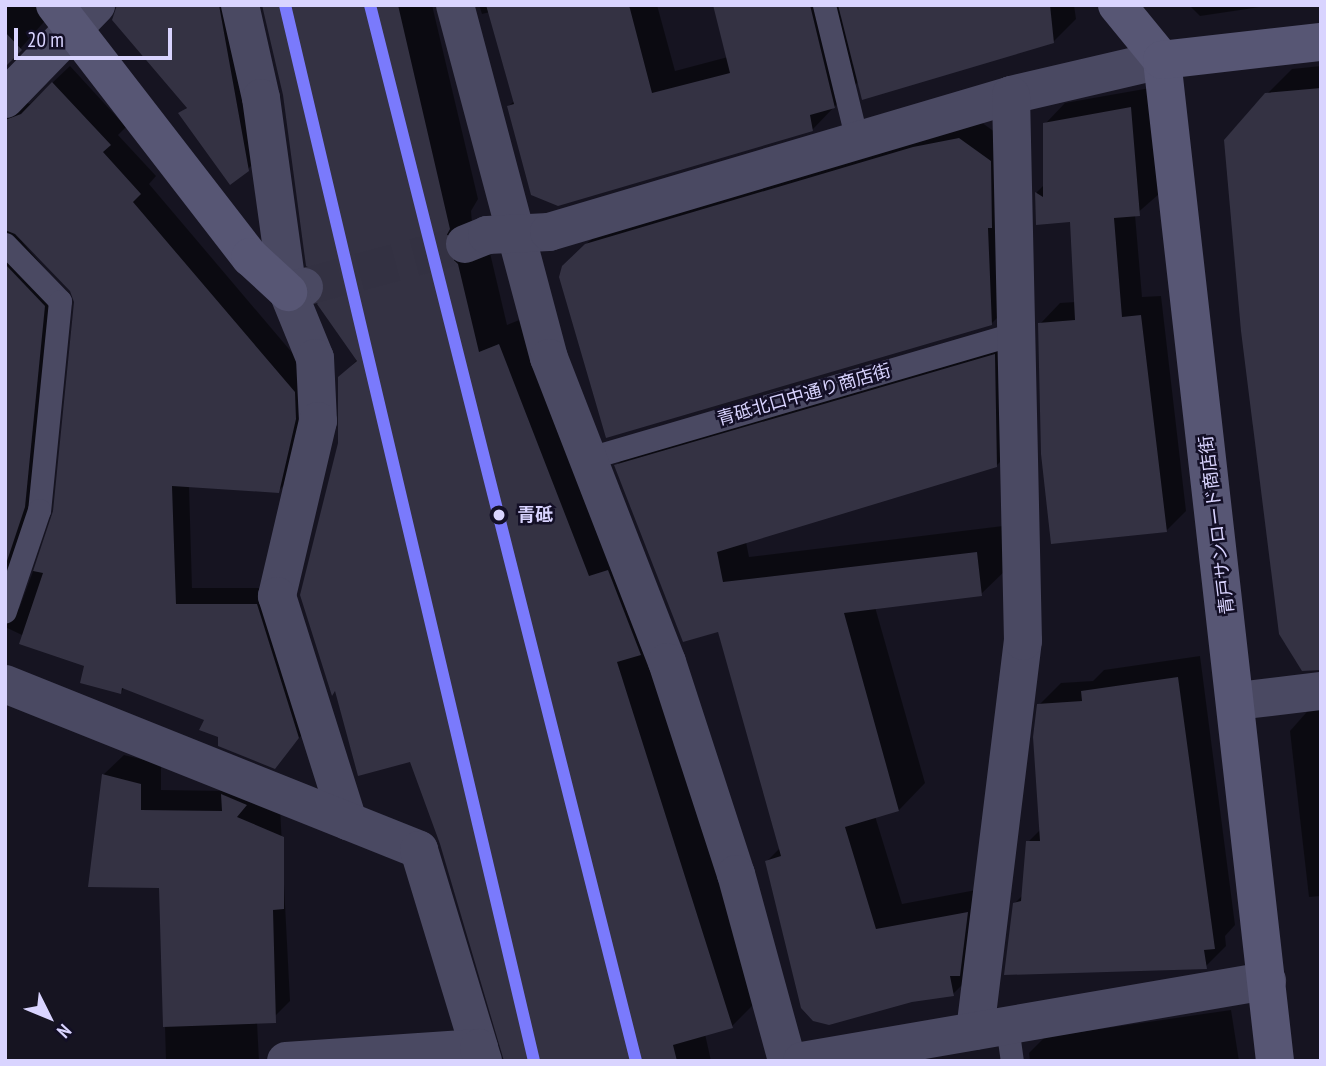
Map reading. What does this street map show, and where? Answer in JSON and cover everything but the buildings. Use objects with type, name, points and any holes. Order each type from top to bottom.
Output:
[{"type":"street","points":[[240,5],[261,98],[296,290],[315,358],[318,421],[277,596],[348,821]]},
{"type":"street","points":[[455,5],[513,236],[549,358],[667,662],[736,874],[787,1061]]},
{"type":"street","points":[[1120,7],[1162,60]]},
{"type":"street","points":[[5,99],[74,12],[250,257],[296,290]]},
{"type":"street","points":[[465,244],[487,236],[549,232],[858,144],[1011,95],[1162,60],[1321,42]]},
{"type":"street","name":"青戸サンロード商店街","points":[[1162,60],[1237,701],[1275,1061]]},
{"type":"street","points":[[998,1039],[1023,641],[1019,332],[1011,95]]},
{"type":"street","points":[[5,684],[419,850],[482,1054],[286,1061]]},
{"type":"street","points":[[1237,701],[1321,691]]},
{"type":"street","points":[[802,1061],[998,1039],[1267,981]]},
{"type":"lane","points":[[824,5],[858,144]]},
{"type":"lane","points":[[5,244],[60,301],[39,510],[5,611]]},
{"type":"lane","name":"青砥北口中通り商店街","points":[[589,458],[1019,332]]},
{"type":"tunnel","points":[[304,287],[465,244]]},
{"type":"transit line","points":[[285,5],[534,1061]]},
{"type":"transit line","points":[[370,5],[636,1061]]},
{"type":"place","name":"青砥","points":[[499,515]]}]
